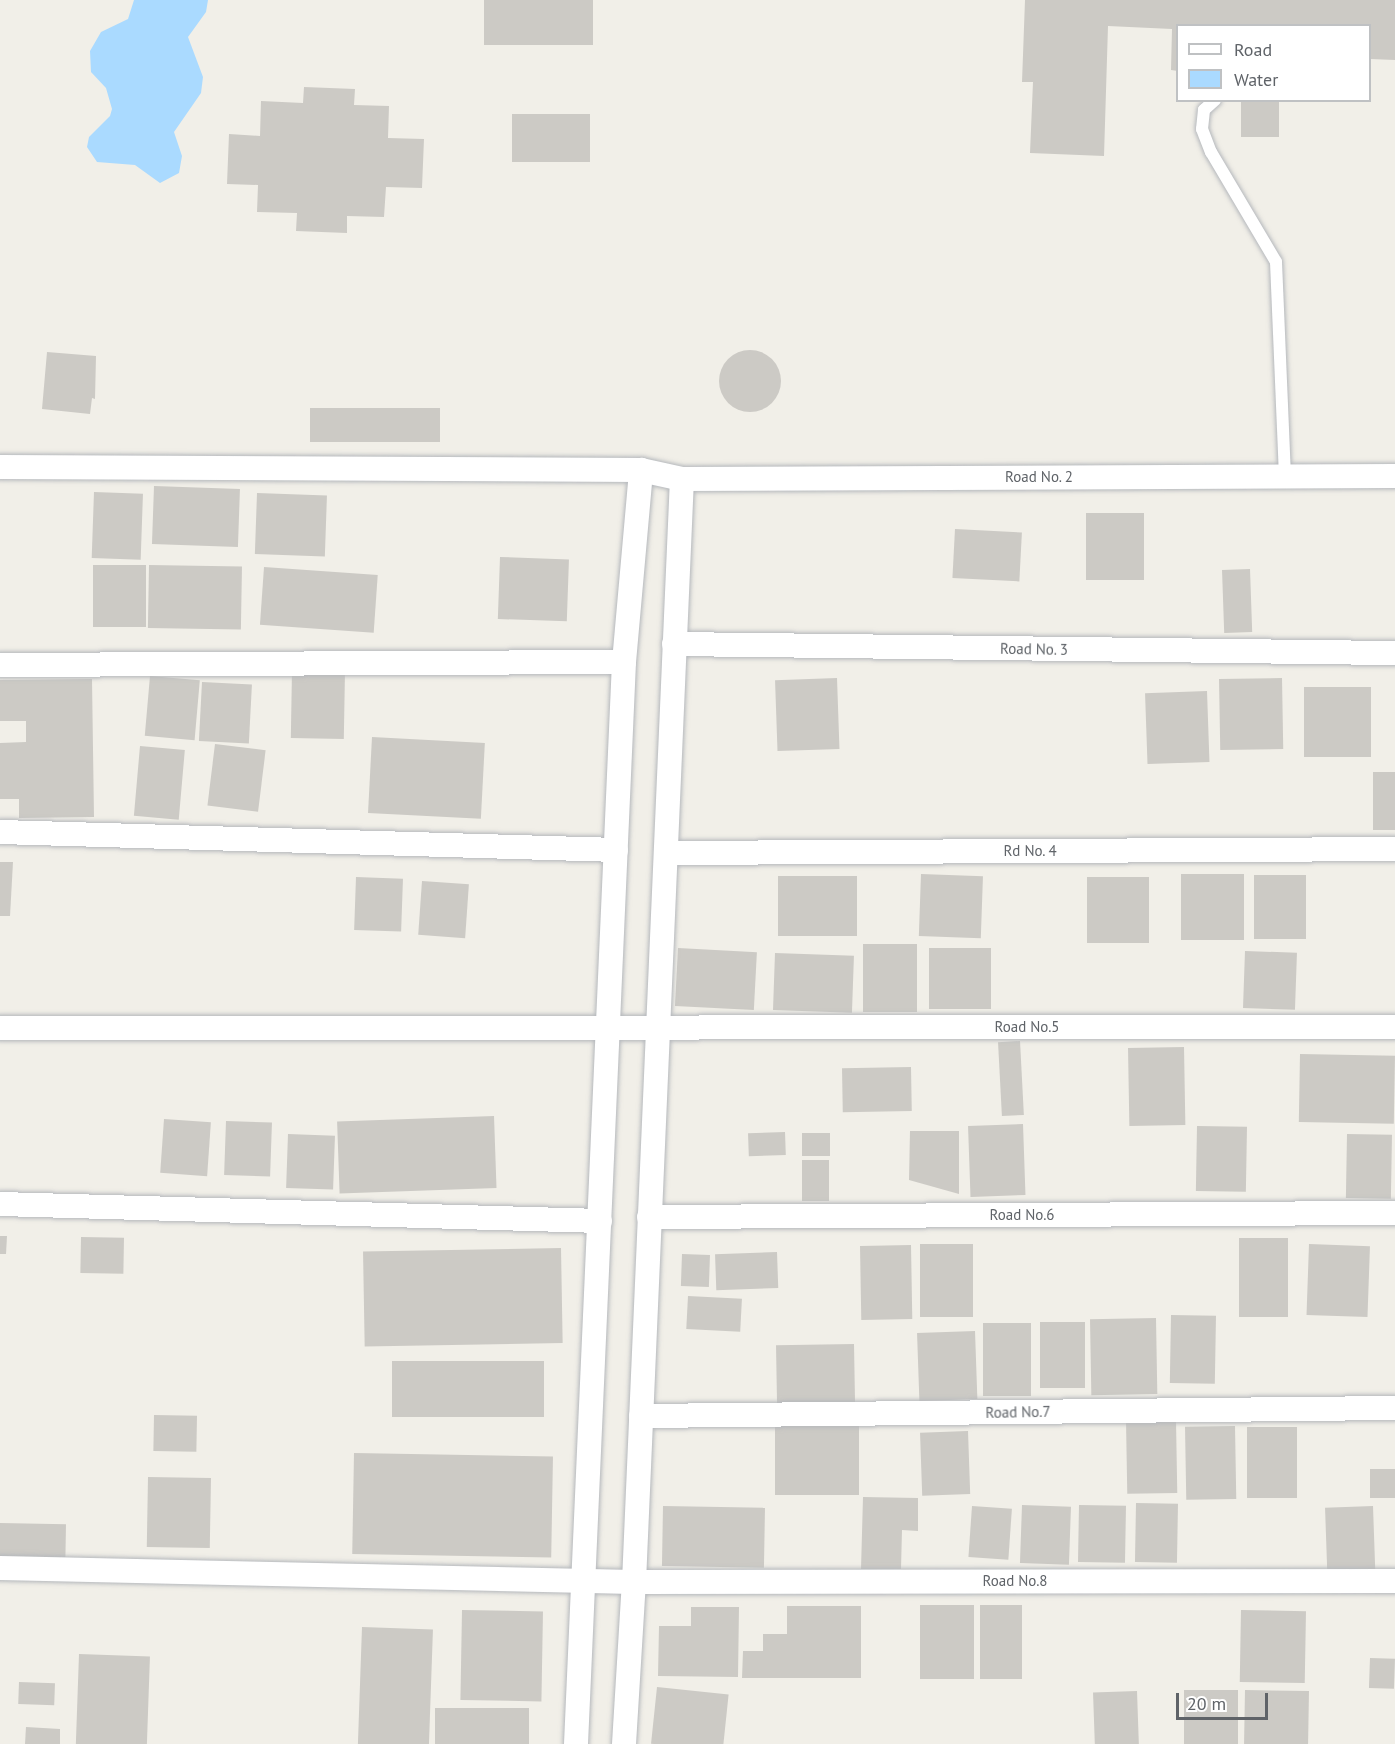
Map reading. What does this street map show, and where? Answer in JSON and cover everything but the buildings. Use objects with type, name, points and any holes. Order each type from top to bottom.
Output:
[{"type":"street","name":"Road No. 2","points":[[0,467],[641,470],[682,478],[1395,476]]},
{"type":"street","points":[[576,1744],[624,662],[641,470]]},
{"type":"street","points":[[624,1744],[634,1581],[682,478]]},
{"type":"street","name":"Road No. 3","points":[[674,644],[1395,653]]},
{"type":"street","points":[[0,665],[624,662]]},
{"type":"street","points":[[0,832],[616,850]]},
{"type":"street","name":"Rd No. 4","points":[[666,853],[1395,849]]},
{"type":"street","name":"Road No.5","points":[[0,1028],[1395,1027]]},
{"type":"street","points":[[0,1204],[600,1221]]},
{"type":"street","name":"Road No.6","points":[[649,1217],[1395,1213]]},
{"type":"street","name":"Road No.7","points":[[641,1416],[1395,1408]]},
{"type":"street","name":"Road No.8","points":[[0,1568],[584,1581],[1395,1581]]},
{"type":"lane","points":[[1213,102],[1203,110],[1202,129],[1211,152],[1276,262],[1285,477]]},
{"type":"water","points":[[134,0],[208,0],[206,12],[188,37],[203,77],[201,93],[174,132],[182,156],[179,173],[160,183],[135,165],[97,162],[87,147],[89,137],[110,116],[112,109],[106,88],[91,72],[90,51],[101,32],[128,19]]}]
